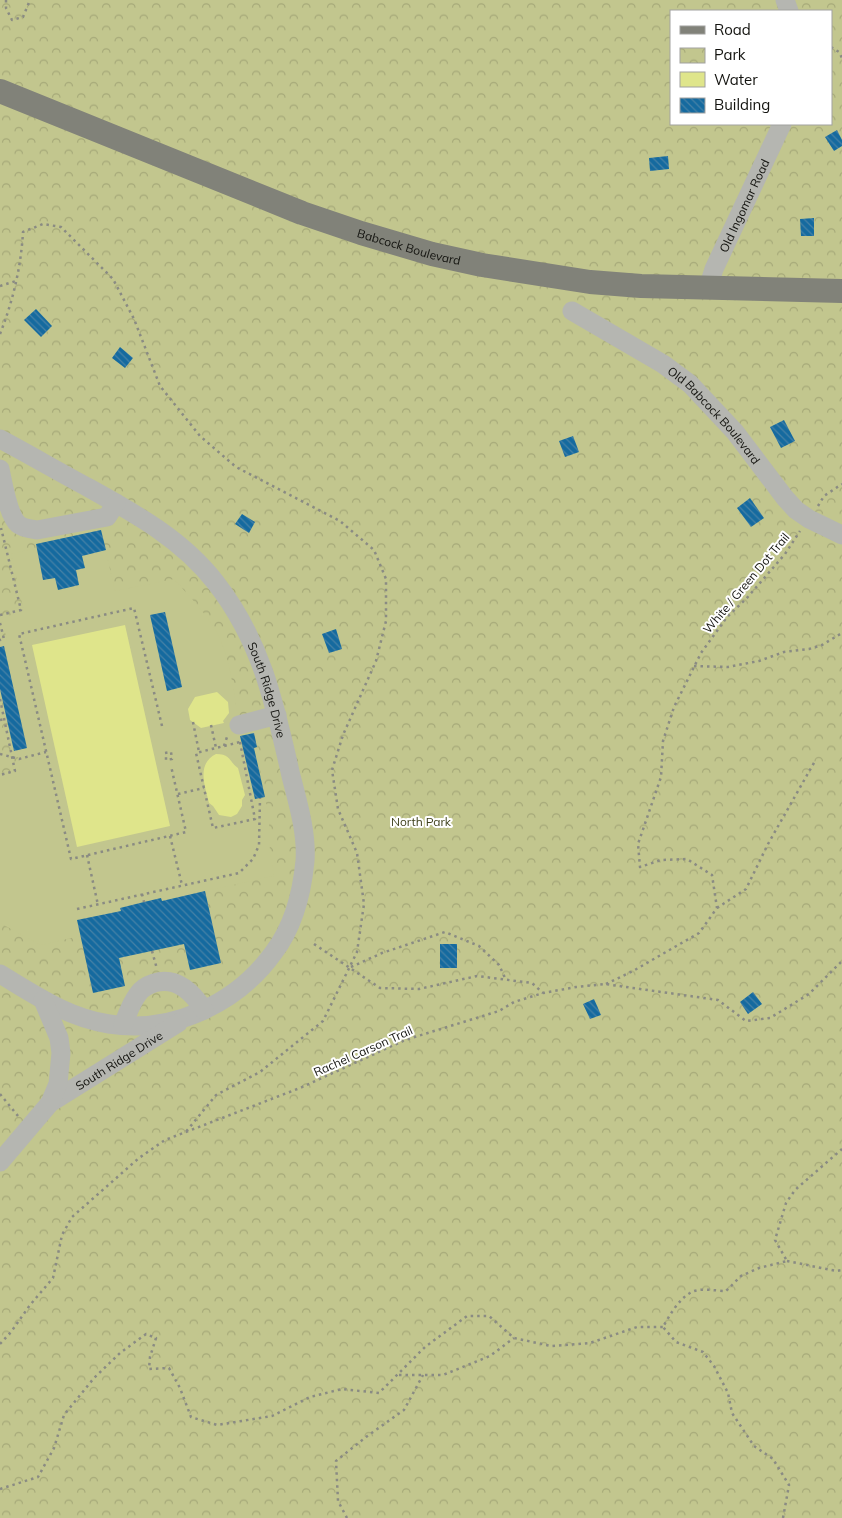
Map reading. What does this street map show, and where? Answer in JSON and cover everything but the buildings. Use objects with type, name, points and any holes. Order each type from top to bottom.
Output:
[{"type":"main road","name":"Babcock Boulevard","points":[[0,91],[302,213],[432,254],[482,265],[590,282],[641,286],[842,291]]},
{"type":"street","name":"Old Ingomar Road","points":[[708,288],[714,269],[782,125]]},
{"type":"street","name":"Old Babcock Boulevard","points":[[572,311],[663,364],[690,384],[735,432],[796,510],[809,519],[842,535]]},
{"type":"street","name":"South Ridge Drive","points":[[0,439],[116,503],[162,532],[182,548],[216,582],[247,631],[266,675],[304,834],[305,860],[298,901],[287,930],[274,952],[260,969],[246,983],[221,1002],[197,1013],[50,1103]]},
{"type":"street","points":[[0,469],[12,513],[18,524],[27,528],[37,530],[107,517],[116,503]]},
{"type":"street","points":[[239,725],[277,715]]},
{"type":"street","name":"South Ridge Drive","points":[[0,974],[44,1000],[82,1018],[123,1025],[168,1022],[197,1013]]},
{"type":"street","points":[[123,1025],[138,994],[148,985],[159,981],[175,983],[196,998],[197,1013]]},
{"type":"street","name":"South Ridge Drive","points":[[0,1162],[50,1103],[58,1084],[62,1053],[59,1038],[44,1000]]},
{"type":"path","points":[[6,0],[6,8],[12,20],[23,17],[30,0]]},
{"type":"path","points":[[832,48],[839,52],[842,58]]},
{"type":"path","points":[[0,286],[16,281]]},
{"type":"path","name":"White / Green Dot Trail","points":[[717,908],[712,875],[687,859],[661,860],[640,867],[638,844],[661,777],[663,741],[674,707],[701,653],[727,618],[785,554],[824,496],[842,484]]},
{"type":"path","points":[[0,524],[21,610],[0,615]]},
{"type":"path","points":[[162,726],[134,608],[19,634],[71,858],[186,832],[171,766]]},
{"type":"path","points":[[0,624],[4,639],[0,640]]},
{"type":"path","points":[[694,666],[728,667],[759,661],[784,652],[809,649],[822,645],[842,633]]},
{"type":"path","points":[[0,698],[15,771],[0,775]]},
{"type":"path","points":[[0,720],[5,719]]},
{"type":"path","points":[[193,722],[199,752],[196,753],[213,828],[255,820],[240,742],[199,752]]},
{"type":"path","points":[[211,725],[216,748]]},
{"type":"path","points":[[0,754],[19,759],[46,752]]},
{"type":"path","points":[[605,984],[633,971],[699,933],[717,908],[746,889],[768,844],[815,761]]},
{"type":"path","points":[[178,794],[204,788]]},
{"type":"path","points":[[77,908],[98,905],[239,873],[253,860],[259,845],[260,798]]},
{"type":"path","points":[[170,836],[182,885]]},
{"type":"path","points":[[86,855],[98,905]]},
{"type":"path","points":[[142,894],[144,902]]},
{"type":"path","points":[[349,968],[382,952],[445,932],[478,946],[499,965],[506,980]]},
{"type":"path","points":[[314,944],[380,988],[419,989],[477,976],[532,983],[544,993]]},
{"type":"path","name":"Rachel Carson Trail","points":[[0,1344],[53,1278],[62,1235],[72,1217],[139,1158],[165,1140],[300,1088],[405,1040],[499,1011],[514,1002],[544,993],[605,984],[718,1000],[746,1021],[770,1018],[809,994],[842,962]]},
{"type":"path","points":[[0,1094],[28,1129]]},
{"type":"path","points":[[788,1261],[775,1240],[786,1203],[795,1190],[842,1149]]},
{"type":"path","points":[[663,1327],[669,1314],[691,1292],[707,1290],[726,1291],[741,1276],[759,1268],[788,1261],[836,1271],[842,1270]]},
{"type":"path","points":[[0,1489],[38,1477],[54,1448],[64,1415],[94,1378],[120,1353],[146,1334],[156,1338],[150,1357],[149,1369],[169,1368],[180,1388],[191,1417],[217,1425],[272,1416],[310,1397],[342,1389],[379,1393],[425,1347],[467,1316],[489,1316],[514,1338],[552,1346],[590,1343],[637,1327],[663,1327],[676,1342],[703,1352],[714,1366],[728,1393],[732,1413],[754,1446],[773,1459],[789,1485],[783,1518]]},
{"type":"path","points":[[398,1376],[444,1375],[490,1356],[514,1338]]},
{"type":"path","points":[[347,1518],[338,1501],[336,1461],[404,1410],[423,1375]]},
{"type":"green space","name":"North Park","points":[[0,0],[842,0],[842,1518],[0,1518]]},
{"type":"green space","points":[[101,530],[115,591],[174,579],[200,608],[212,624],[221,641],[233,685],[240,729],[250,736],[257,757],[269,819],[270,854],[274,876],[205,891],[221,963],[190,970],[183,939],[172,946],[130,956],[129,951],[118,954],[125,986],[93,993],[80,936],[41,945],[0,923],[0,780],[20,776],[17,750],[0,689],[0,643],[7,641],[2,618],[24,612],[11,554],[36,548],[35,544]]},
{"type":"water","points":[[125,625],[170,826],[77,847],[32,645]]},
{"type":"water","points":[[217,692],[228,702],[229,713],[223,721],[224,723],[201,728],[190,720],[188,709],[195,697]]},
{"type":"water","points":[[216,754],[224,755],[238,768],[245,795],[242,800],[242,806],[237,814],[231,817],[219,815],[209,803],[204,769],[210,758]]}]
